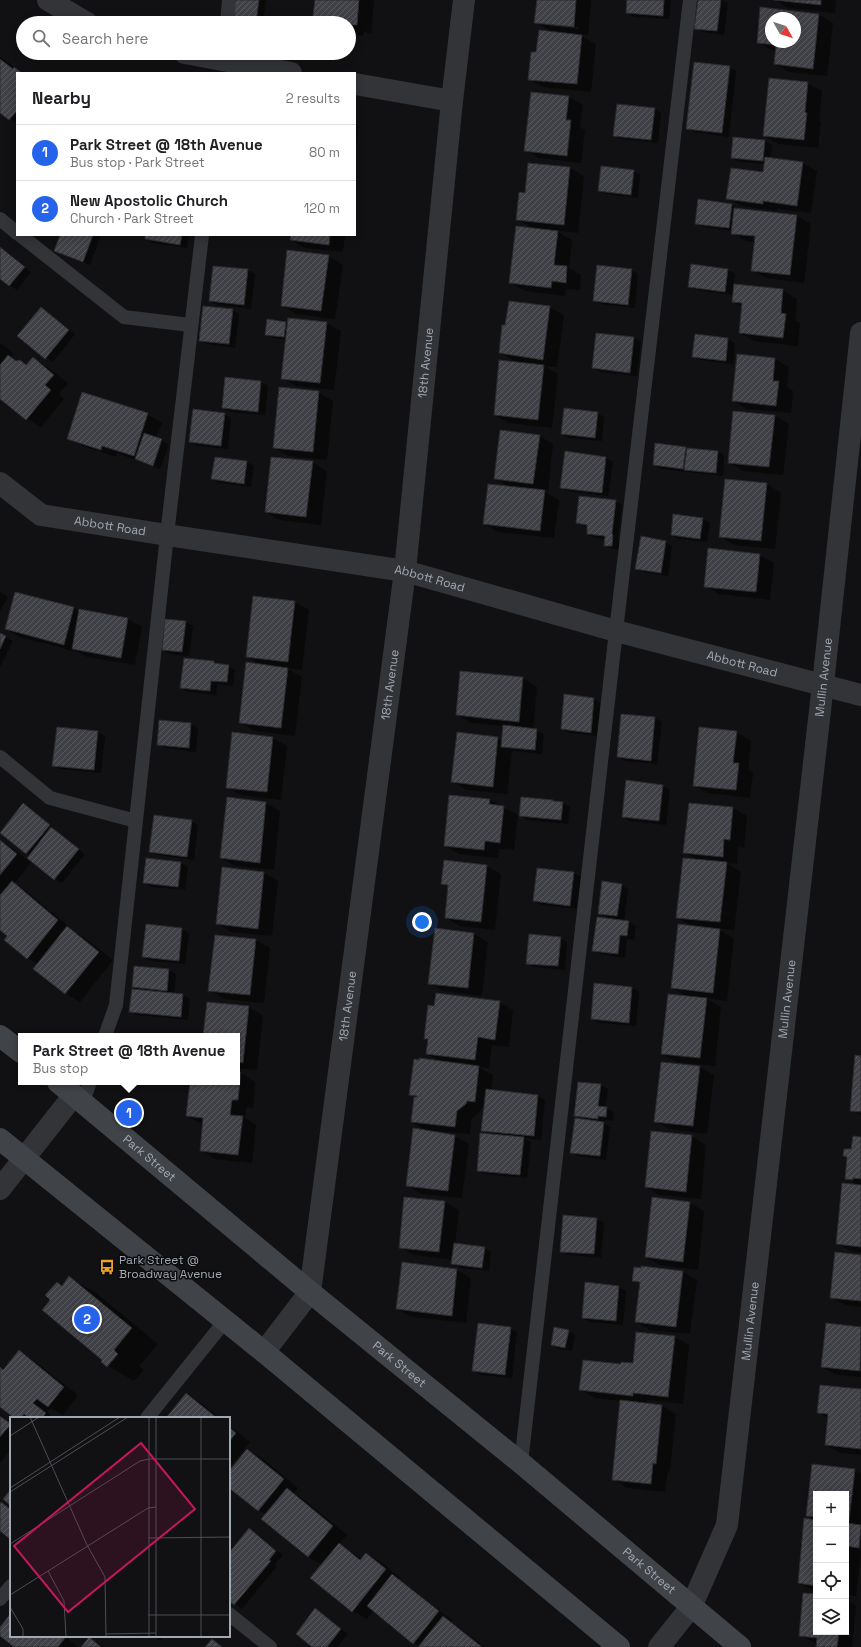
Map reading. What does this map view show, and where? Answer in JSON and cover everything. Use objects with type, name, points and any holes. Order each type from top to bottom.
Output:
[{"type":"street","points":[[48,0],[75,16]]},
{"type":"street","name":"18th Avenue","points":[[264,1352],[310,1292],[405,571],[452,101],[464,0]]},
{"type":"street","points":[[223,62],[285,72]]},
{"type":"street","points":[[356,84],[452,101]]},
{"type":"street","name":"Mullin Avenue","points":[[659,1647],[691,1607],[727,1526],[823,684],[861,333]]},
{"type":"street","name":"Abbott Road","points":[[0,483],[41,514],[167,535],[405,571],[616,631],[861,694]]},
{"type":"street","points":[[0,1036],[18,1050]]},
{"type":"street","points":[[0,1190],[76,1090]]},
{"type":"street","name":"Park Street","points":[[76,1090],[310,1292],[521,1463],[740,1647]]},
{"type":"street","points":[[0,1139],[264,1352],[619,1647]]},
{"type":"lane","points":[[228,16],[229,0]]},
{"type":"lane","points":[[521,1463],[690,0]]},
{"type":"lane","points":[[0,219],[16,232]]},
{"type":"lane","points":[[21,236],[124,317],[190,325]]},
{"type":"lane","points":[[106,1033],[116,1005],[190,325],[202,236]]},
{"type":"lane","points":[[0,757],[50,798],[136,820]]},
{"type":"lane","points":[[148,1417],[225,1321]]},
{"type":"lane","points":[[0,1599],[10,1587]]},
{"type":"lane","points":[[230,1615],[270,1647]]},
{"type":"building","points":[[235,0],[259,0],[257,16],[234,16]]},
{"type":"building","points":[[315,0],[359,0],[357,25],[356,16],[313,16]]},
{"type":"building","points":[[537,0],[576,0],[574,27],[534,23]]},
{"type":"building","points":[[627,0],[664,0],[663,16],[626,13]]},
{"type":"building","points":[[698,0],[721,0],[717,31],[694,29]]},
{"type":"building","points":[[774,0],[821,0],[821,5]]},
{"type":"building","points":[[760,7],[819,14],[813,69],[774,64],[776,48],[801,48],[801,12],[765,12],[765,44],[757,43]]},
{"type":"building","points":[[539,30],[582,35],[577,84],[528,80],[531,52],[536,52]]},
{"type":"building","points":[[0,59],[13,69],[14,67],[21,72],[16,72],[16,112],[9,120],[0,113]]},
{"type":"building","points":[[694,62],[730,66],[722,133],[686,129]]},
{"type":"building","points":[[769,78],[808,82],[804,140],[763,136]]},
{"type":"building","points":[[531,92],[569,96],[566,120],[571,120],[567,156],[524,151]]},
{"type":"building","points":[[617,104],[655,108],[651,140],[613,136]]},
{"type":"building","points":[[733,137],[765,140],[763,161],[731,158]]},
{"type":"building","points":[[765,157],[803,162],[797,206],[763,201],[763,204],[726,199],[731,168],[763,172]]},
{"type":"building","points":[[528,163],[570,167],[564,225],[516,220],[519,192],[525,193]]},
{"type":"building","points":[[601,166],[634,170],[631,195],[598,191]]},
{"type":"building","points":[[698,199],[732,204],[729,228],[695,224]]},
{"type":"building","points":[[734,208],[797,215],[790,275],[751,271],[755,236],[731,234]]},
{"type":"building","points":[[516,226],[558,231],[554,265],[567,266],[566,283],[552,281],[551,288],[509,283]]},
{"type":"building","points":[[60,236],[93,236],[83,262],[54,251]]},
{"type":"building","points":[[145,236],[182,236],[180,245],[145,239]]},
{"type":"building","points":[[291,236],[330,236],[329,245],[290,240]]},
{"type":"building","points":[[0,247],[25,267],[9,286],[0,279]]},
{"type":"building","points":[[287,250],[329,255],[321,311],[281,306]]},
{"type":"building","points":[[691,264],[728,269],[725,292],[688,287]]},
{"type":"building","points":[[597,265],[632,269],[628,305],[593,301]]},
{"type":"building","points":[[213,266],[248,269],[244,305],[209,301]]},
{"type":"building","points":[[734,284],[783,289],[781,313],[786,314],[783,338],[739,333],[742,303],[732,302]]},
{"type":"building","points":[[509,301],[550,306],[543,360],[499,353],[502,325],[505,325]]},
{"type":"building","points":[[203,306],[233,309],[229,344],[199,341]]},
{"type":"building","points":[[41,307],[69,330],[45,359],[17,336]]},
{"type":"building","points":[[288,318],[327,322],[320,383],[281,379]]},
{"type":"building","points":[[267,319],[286,322],[284,337],[265,335]]},
{"type":"building","points":[[596,333],[634,337],[630,373],[592,368]]},
{"type":"building","points":[[695,334],[728,338],[726,361],[692,357]]},
{"type":"building","points":[[737,354],[775,358],[773,381],[779,381],[776,406],[732,401]]},
{"type":"building","points":[[8,355],[16,361],[20,360],[26,365],[33,357],[54,375],[45,385],[51,390],[26,420],[0,399],[0,365]]},
{"type":"building","points":[[499,360],[544,365],[538,420],[494,415]]},
{"type":"building","points":[[225,377],[261,381],[258,412],[222,408]]},
{"type":"building","points":[[279,387],[319,391],[313,452],[273,448]]},
{"type":"building","points":[[82,392],[148,413],[134,456],[102,446],[101,450],[67,439]]},
{"type":"building","points":[[564,408],[598,412],[595,438],[561,434]]},
{"type":"building","points":[[193,409],[225,413],[221,446],[189,442]]},
{"type":"building","points":[[733,411],[775,415],[769,467],[728,463]]},
{"type":"building","points":[[500,430],[540,435],[533,484],[494,479]]},
{"type":"building","points":[[144,433],[162,439],[153,466],[135,459]]},
{"type":"building","points":[[655,443],[686,447],[683,469],[653,465]]},
{"type":"building","points":[[687,448],[718,451],[716,473],[684,470]]},
{"type":"building","points":[[565,451],[606,457],[602,493],[560,488]]},
{"type":"building","points":[[215,457],[247,461],[244,484],[211,479]]},
{"type":"building","points":[[271,457],[313,461],[306,517],[265,512]]},
{"type":"building","points":[[725,479],[767,483],[761,541],[719,537]]},
{"type":"building","points":[[488,484],[545,490],[540,531],[483,524]]},
{"type":"building","points":[[579,496],[616,500],[612,546],[604,546],[605,536],[587,534],[587,525],[576,523]]},
{"type":"building","points":[[673,514],[703,518],[700,539],[671,535]]},
{"type":"building","points":[[641,536],[666,541],[661,573],[635,569]]},
{"type":"building","points":[[708,548],[760,554],[756,592],[704,587]]},
{"type":"building","points":[[15,592],[74,607],[64,645],[5,629]]},
{"type":"building","points":[[253,596],[295,601],[288,662],[246,657]]},
{"type":"building","points":[[79,609],[128,618],[121,658],[72,649]]},
{"type":"building","points":[[165,619],[186,621],[182,652],[162,650]]},
{"type":"building","points":[[0,633],[6,636],[0,649]]},
{"type":"building","points":[[184,658],[214,661],[214,663],[229,665],[227,682],[211,681],[210,691],[180,688]]},
{"type":"building","points":[[246,662],[288,668],[281,728],[239,723]]},
{"type":"building","points":[[460,671],[523,677],[519,722],[456,715]]},
{"type":"building","points":[[564,694],[594,698],[591,733],[561,729]]},
{"type":"building","points":[[621,714],[655,717],[651,761],[617,757]]},
{"type":"building","points":[[159,720],[191,723],[189,748],[157,745]]},
{"type":"building","points":[[503,725],[537,729],[535,750],[501,747]]},
{"type":"building","points":[[57,727],[98,731],[94,770],[52,766]]},
{"type":"building","points":[[699,727],[737,731],[733,763],[739,763],[736,790],[693,786]]},
{"type":"building","points":[[232,732],[273,737],[267,792],[226,788]]},
{"type":"building","points":[[457,732],[498,737],[493,787],[451,782]]},
{"type":"building","points":[[626,780],[663,785],[659,821],[622,817]]},
{"type":"building","points":[[449,795],[490,799],[489,804],[504,806],[500,843],[485,841],[484,850],[444,846]]},
{"type":"building","points":[[227,797],[266,802],[260,863],[220,858]]},
{"type":"building","points":[[521,797],[563,802],[561,820],[519,816]]},
{"type":"building","points":[[23,803],[50,825],[26,854],[0,833]]},
{"type":"building","points":[[689,803],[733,807],[730,840],[724,839],[723,857],[683,853]]},
{"type":"building","points":[[154,815],[192,820],[187,857],[149,852]]},
{"type":"building","points":[[51,827],[79,849],[54,880],[27,858]]},
{"type":"building","points":[[0,840],[17,854],[0,875]]},
{"type":"building","points":[[146,858],[181,862],[178,887],[143,883]]},
{"type":"building","points":[[683,858],[727,862],[720,922],[676,918]]},
{"type":"building","points":[[444,860],[487,865],[481,922],[445,918],[448,885],[441,884]]},
{"type":"building","points":[[222,867],[264,872],[258,929],[216,924]]},
{"type":"building","points":[[537,868],[574,872],[570,906],[533,901]]},
{"type":"building","points":[[12,881],[58,920],[27,959],[4,940],[7,936],[0,930],[0,895]]},
{"type":"building","points":[[602,881],[622,884],[617,916],[598,914]]},
{"type":"building","points":[[597,917],[629,921],[627,936],[620,935],[618,954],[592,951]]},
{"type":"building","points":[[146,924],[182,928],[179,961],[142,957]]},
{"type":"building","points":[[678,924],[720,929],[713,993],[671,988]]},
{"type":"building","points":[[67,926],[99,952],[65,994],[33,969]]},
{"type":"building","points":[[435,928],[474,933],[468,988],[428,984]]},
{"type":"building","points":[[529,934],[561,937],[558,966],[526,964]]},
{"type":"building","points":[[215,935],[256,939],[250,995],[208,991]]},
{"type":"building","points":[[134,966],[169,969],[167,991],[132,987]]},
{"type":"building","points":[[594,983],[632,987],[629,1023],[591,1019]]},
{"type":"building","points":[[132,989],[183,994],[181,1017],[129,1012]]},
{"type":"building","points":[[436,993],[500,1001],[495,1040],[478,1037],[475,1060],[426,1054],[428,1039],[424,1039],[428,1005],[434,1006]]},
{"type":"building","points":[[668,994],[707,998],[700,1058],[661,1054]]},
{"type":"building","points":[[207,1002],[249,1006],[243,1063],[240,1062],[240,1033],[203,1033]]},
{"type":"building","points":[[855,1055],[861,1056],[861,1112],[850,1111]]},
{"type":"building","points":[[419,1058],[479,1066],[475,1102],[467,1101],[466,1104],[457,1111],[455,1127],[411,1122],[414,1097],[417,1096],[409,1095],[414,1059],[419,1060]]},
{"type":"building","points":[[661,1062],[700,1066],[693,1126],[654,1122]]},
{"type":"building","points":[[578,1082],[601,1084],[598,1106],[607,1107],[606,1117],[598,1116],[598,1119],[574,1116]]},
{"type":"building","points":[[190,1085],[240,1085],[238,1100],[232,1100],[230,1115],[243,1116],[238,1155],[200,1151],[203,1118],[186,1116]]},
{"type":"building","points":[[486,1089],[538,1095],[534,1136],[481,1131]]},
{"type":"building","points":[[575,1118],[604,1122],[600,1156],[570,1153]]},
{"type":"building","points":[[413,1128],[455,1135],[448,1191],[406,1186]]},
{"type":"building","points":[[651,1131],[692,1135],[686,1192],[645,1187]]},
{"type":"building","points":[[480,1133],[524,1137],[520,1175],[477,1171]]},
{"type":"building","points":[[853,1136],[861,1137],[861,1179],[853,1178],[853,1180],[845,1179],[847,1157],[843,1156],[844,1149],[851,1149]]},
{"type":"building","points":[[842,1183],[861,1185],[861,1247],[836,1244]]},
{"type":"building","points":[[404,1197],[445,1201],[439,1252],[399,1248]]},
{"type":"building","points":[[652,1197],[690,1202],[683,1262],[645,1257]]},
{"type":"building","points":[[563,1215],[597,1218],[594,1254],[560,1252]]},
{"type":"building","points":[[454,1243],[485,1247],[482,1268],[451,1264]]},
{"type":"building","points":[[835,1252],[861,1255],[861,1301],[830,1298]]},
{"type":"building","points":[[402,1262],[457,1269],[452,1316],[396,1309]]},
{"type":"building","points":[[641,1266],[683,1271],[676,1327],[635,1322],[640,1282],[632,1281],[634,1267],[641,1268]]},
{"type":"building","points":[[69,1276],[132,1328],[114,1350],[118,1354],[107,1367],[101,1362],[102,1360],[42,1310],[50,1300],[45,1295],[57,1282],[62,1286]]},
{"type":"building","points":[[585,1282],[619,1286],[616,1321],[582,1318]]},
{"type":"building","points":[[478,1323],[511,1327],[505,1375],[472,1371]]},
{"type":"building","points":[[826,1323],[861,1327],[860,1371],[821,1367]]},
{"type":"building","points":[[554,1327],[569,1330],[565,1348],[551,1345]]},
{"type":"building","points":[[636,1332],[675,1336],[668,1397],[633,1393],[633,1396],[579,1390],[583,1360],[621,1364],[621,1362],[633,1363]]},
{"type":"building","points":[[19,1350],[64,1387],[48,1407],[37,1399],[33,1403],[46,1413],[43,1417],[28,1417],[24,1414],[22,1417],[13,1417],[0,1407],[0,1367],[3,1370]]},
{"type":"building","points":[[820,1385],[861,1389],[861,1449],[825,1445],[828,1414],[817,1413]]},
{"type":"building","points":[[186,1393],[216,1417],[167,1417]]},
{"type":"building","points":[[620,1400],[662,1405],[656,1464],[653,1463],[651,1484],[612,1480]]},
{"type":"building","points":[[0,1416],[10,1423],[10,1425],[0,1437]]},
{"type":"building","points":[[230,1428],[236,1433],[230,1441]]},
{"type":"building","points":[[247,1449],[284,1479],[258,1511],[230,1489],[230,1470]]},
{"type":"building","points":[[812,1464],[855,1469],[849,1521],[849,1491],[813,1491],[813,1517],[806,1516]]},
{"type":"building","points":[[287,1488],[333,1526],[308,1557],[261,1519]]},
{"type":"building","points":[[10,1490],[10,1505],[3,1499]]},
{"type":"building","points":[[1,1502],[10,1509],[10,1539],[0,1531]]},
{"type":"building","points":[[804,1518],[813,1520],[813,1586],[798,1583]]},
{"type":"building","points":[[849,1523],[861,1525],[859,1548],[849,1546]]},
{"type":"building","points":[[249,1528],[276,1551],[269,1560],[271,1561],[234,1605],[230,1602],[230,1552]]},
{"type":"building","points":[[339,1543],[360,1560],[366,1553],[386,1569],[352,1612],[310,1578]]},
{"type":"building","points":[[392,1574],[439,1611],[413,1644],[367,1606]]},
{"type":"building","points":[[803,1593],[813,1594],[813,1635],[839,1635],[837,1647],[816,1647],[817,1638],[799,1636]]},
{"type":"building","points":[[315,1608],[341,1629],[327,1647],[312,1647],[296,1634]]},
{"type":"building","points":[[10,1614],[10,1637],[65,1638],[58,1647],[14,1647],[0,1636],[0,1627]]},
{"type":"building","points":[[443,1616],[482,1647],[418,1647]]},
{"type":"building","points":[[89,1637],[101,1647],[81,1647]]},
{"type":"building","points":[[212,1639],[222,1647],[205,1647]]},
{"type":"place","name":"Park Street @ 18th Avenue","points":[[129,1113]]},
{"type":"place","name":"Park Street @ Broadway Avenue","points":[[107,1267]]},
{"type":"place","name":"New Apostolic Church","points":[[87,1319]]}]
